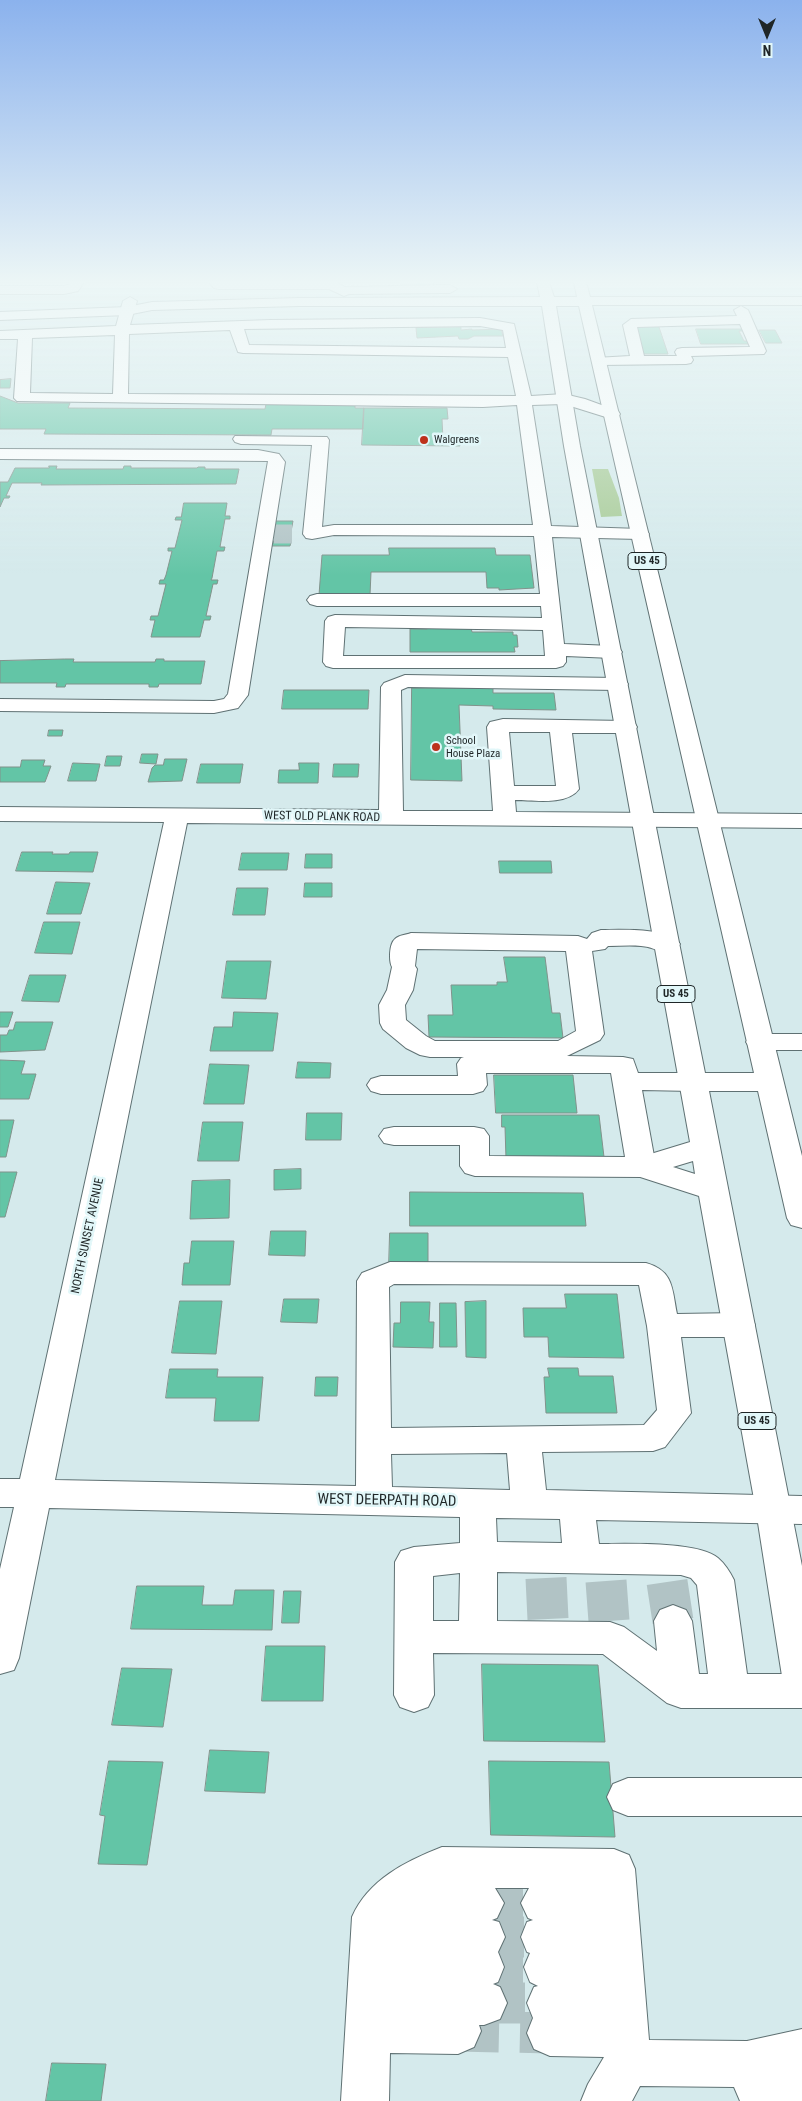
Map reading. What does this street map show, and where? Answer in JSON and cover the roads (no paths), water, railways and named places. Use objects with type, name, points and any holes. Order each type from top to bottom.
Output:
[{"type":"main road","points":[[23,380],[22,398],[483,402],[564,399],[612,414]]},
{"type":"main road","points":[[120,399],[121,380]]},
{"type":"main road","points":[[520,380],[543,532],[548,600],[552,636],[556,662],[333,662],[335,621],[552,636],[610,644]]},
{"type":"main road","name":"US 45","points":[[561,380],[644,820],[663,944],[693,1082],[739,1325],[788,1510],[802,1676]]},
{"type":"main road","name":"US 45","points":[[604,380],[802,1218]]},
{"type":"main road","points":[[224,439],[321,440],[312,534]]},
{"type":"main road","points":[[0,454],[239,455],[273,457],[278,462],[277,534],[238,695],[230,704],[214,707],[0,705]]},
{"type":"main road","points":[[277,534],[312,534],[334,538],[417,534],[518,538],[543,532],[640,534]]},
{"type":"main road","points":[[317,600],[548,600]]},
{"type":"main road","points":[[391,817],[391,687],[405,681],[618,684]]},
{"type":"main road","points":[[505,819],[498,727],[503,724],[626,727]]},
{"type":"main road","points":[[503,793],[559,793],[568,789],[560,726]]},
{"type":"main road","name":"WEST OLD PLANK ROAD","points":[[0,814],[802,821]]},
{"type":"main road","name":"NORTH SUNSET AVENUE","points":[[0,1658],[177,815]]},
{"type":"main road","points":[[587,944],[590,1034],[563,1049],[430,1049],[416,1042],[393,1023],[392,1004],[400,990],[404,944],[411,942],[587,944],[602,952],[653,953],[663,944]]},
{"type":"main road","points":[[760,1042],[802,1042]]},
{"type":"main road","points":[[381,1085],[473,1086],[471,1064],[623,1065],[641,1167]]},
{"type":"main road","points":[[626,1081],[769,1082]]},
{"type":"main road","points":[[394,1136],[474,1136],[475,1166],[641,1167],[713,1190]]},
{"type":"main road","points":[[641,1167],[705,1147]]},
{"type":"main road","points":[[374,1441],[653,1438],[674,1412],[663,1326],[655,1282],[646,1274],[390,1273],[373,1282],[374,1501]]},
{"type":"main road","points":[[663,1326],[739,1325]]},
{"type":"main road","points":[[523,1440],[529,1504]]},
{"type":"main road","name":"WEST DEERPATH ROAD","points":[[0,1493],[788,1510]]},
{"type":"main road","points":[[478,1503],[478,1637]]},
{"type":"main road","points":[[577,1505],[598,1566]]},
{"type":"main road","points":[[414,1695],[414,1562],[479,1557],[546,1568],[598,1566],[667,1571],[681,1560],[704,1566],[715,1580],[730,1691]]},
{"type":"main road","points":[[673,1621],[681,1691]]},
{"type":"main road","points":[[414,1637],[478,1637],[548,1628],[609,1629],[681,1691],[802,1691]]},
{"type":"main road","points":[[628,1797],[802,1797]]},
{"type":"main road","points":[[365,2101],[374,1967],[404,1887],[442,1867],[614,1869],[623,1985],[605,2101]]},
{"type":"main road","points":[[374,1967],[478,1968]]},
{"type":"main road","points":[[374,1967],[478,1968]]},
{"type":"main road","points":[[374,1967],[478,1968]]},
{"type":"main road","points":[[546,1969],[623,1985]]},
{"type":"main road","points":[[546,1969],[623,1985]]},
{"type":"main road","points":[[546,1969],[623,1985],[755,2083],[802,2086]]},
{"type":"main road","points":[[755,2083],[802,2052]]},
{"type":"tunnel","points":[[274,534],[292,534]]},
{"type":"tunnel","points":[[546,1578],[548,1619]]},
{"type":"tunnel","points":[[606,1581],[609,1621]]},
{"type":"tunnel","points":[[667,1582],[673,1621]]},
{"type":"tunnel","points":[[482,1903],[543,1903]]},
{"type":"tunnel","points":[[483,1937],[543,1937]]},
{"type":"tunnel","points":[[482,1967],[546,1967]]},
{"type":"tunnel","points":[[484,2003],[550,2003]]},
{"type":"tunnel","points":[[458,2031],[550,2033]]},
{"type":"place","name":"Walgreens","points":[[424,440]]},
{"type":"place","name":"School House Plaza","points":[[436,747]]}]
